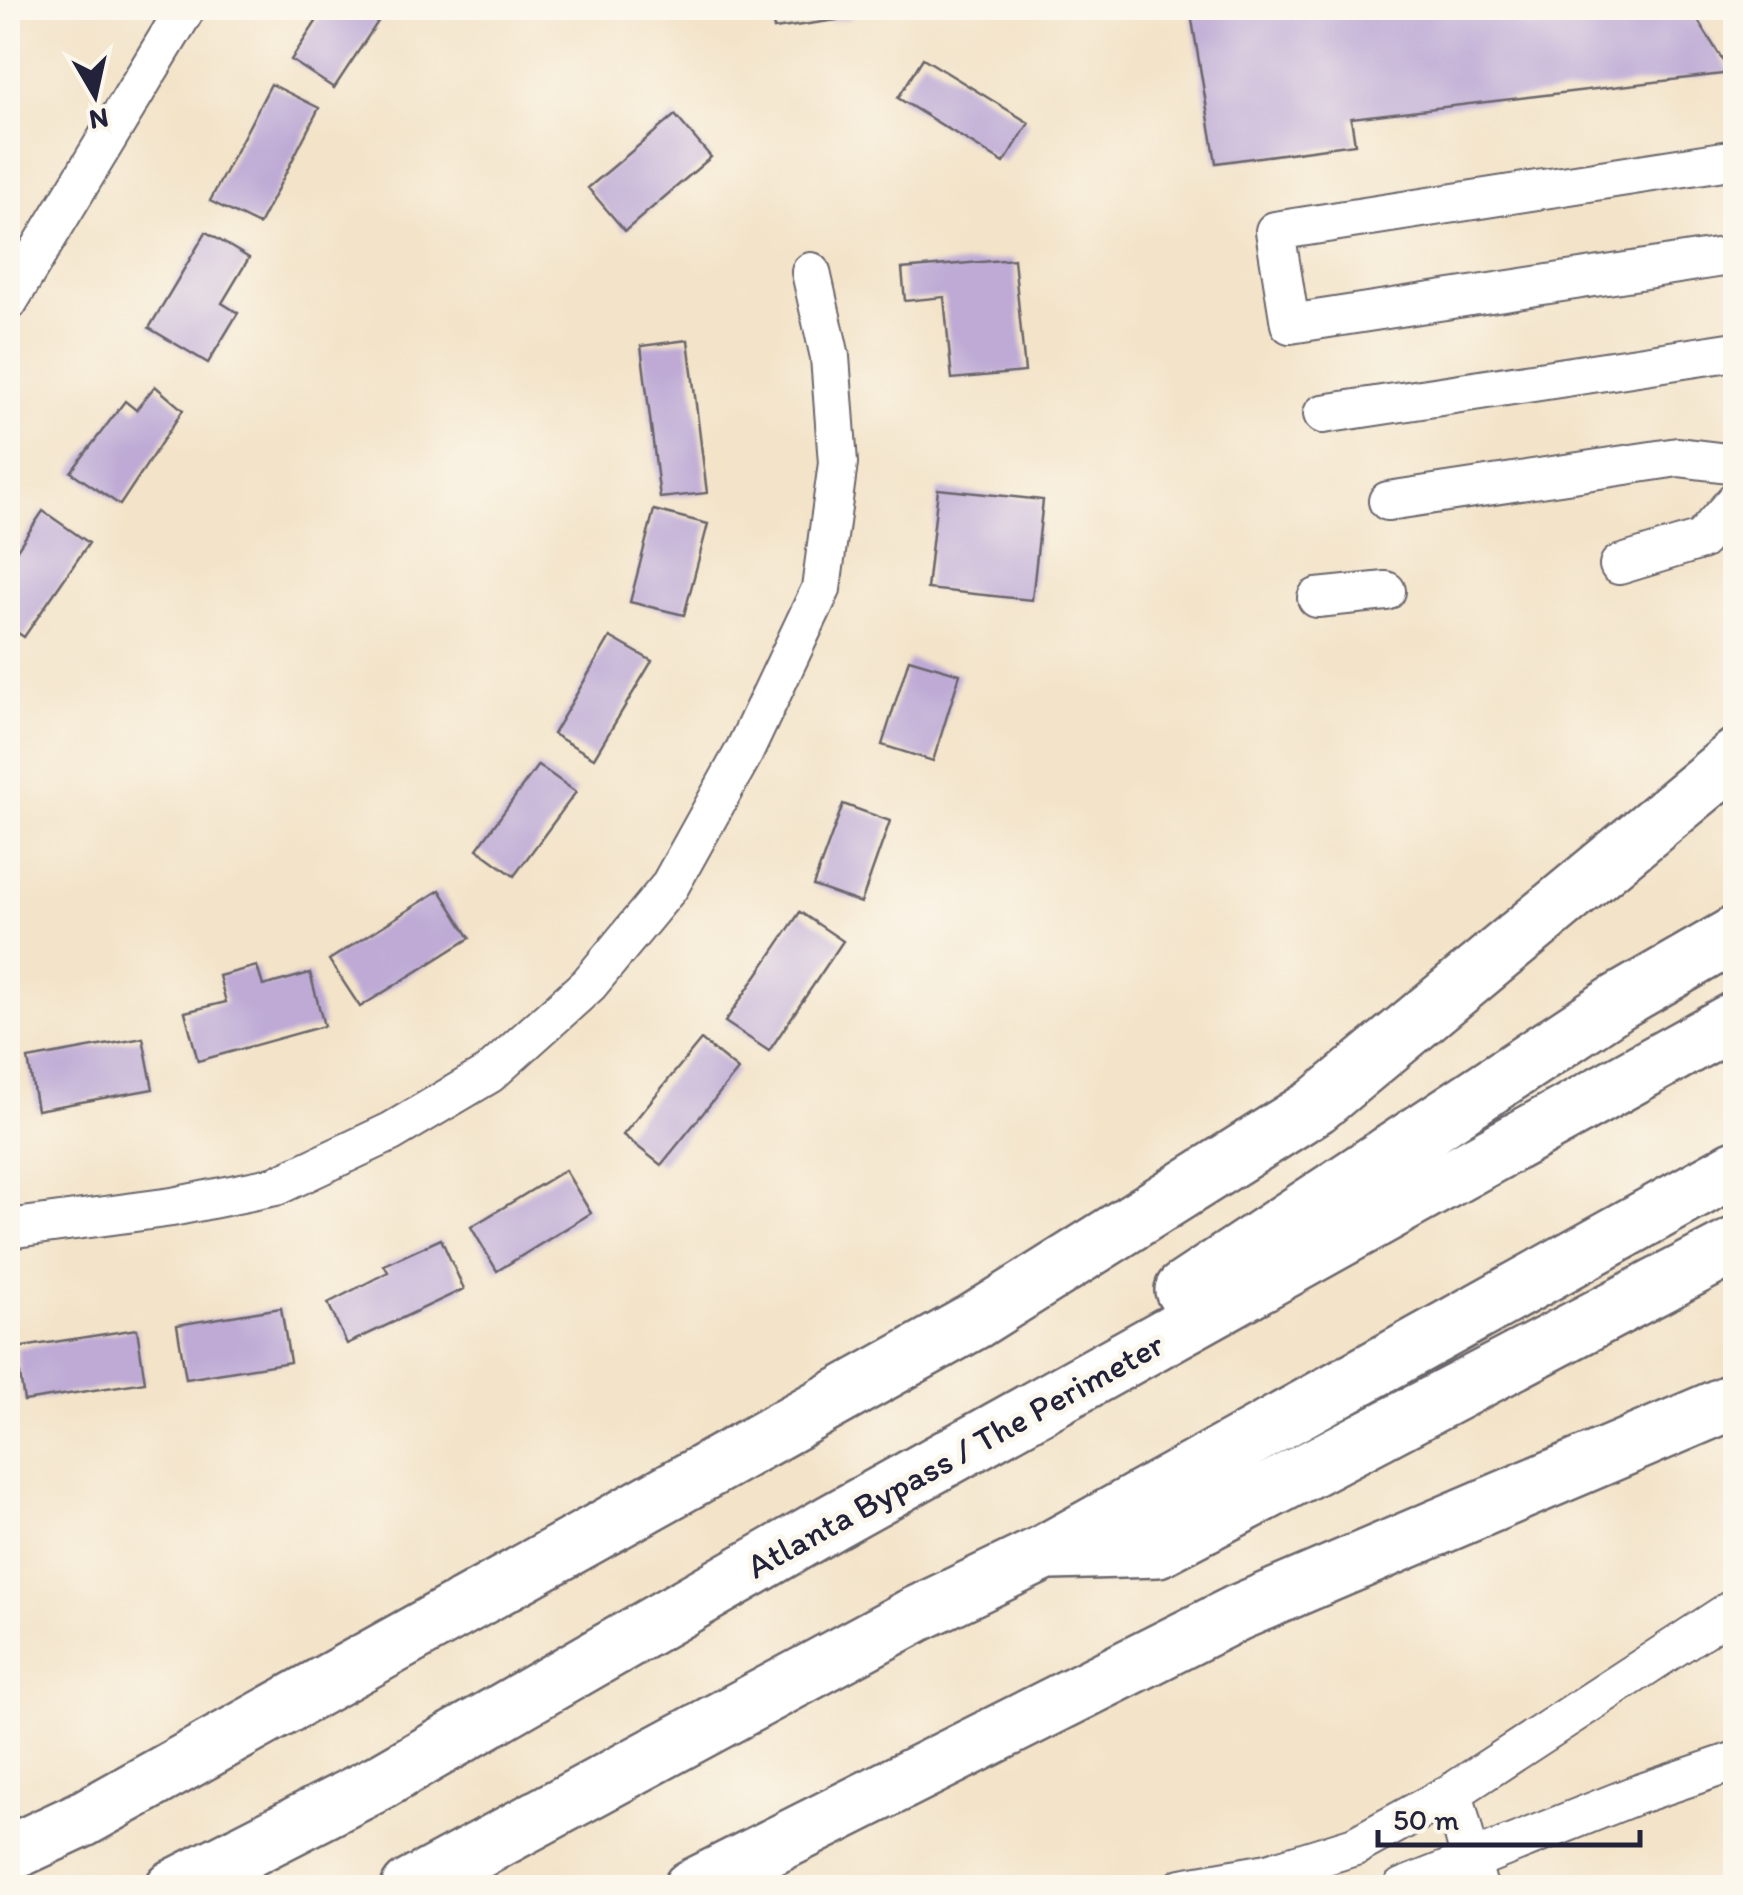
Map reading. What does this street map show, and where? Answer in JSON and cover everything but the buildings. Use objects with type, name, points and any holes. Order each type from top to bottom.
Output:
[{"type":"highway","points":[[8,1854],[100,1810],[845,1396],[976,1321],[1316,1106],[1736,757]]},
{"type":"highway","points":[[832,1522],[1618,1002],[1736,934]]},
{"type":"highway","name":"Atlanta Bypass / The Perimeter","points":[[172,1888],[380,1782],[832,1522],[1736,1020]]},
{"type":"highway","points":[[409,1888],[915,1615],[1044,1553],[1736,1168]]},
{"type":"highway","points":[[1044,1553],[1158,1549],[1736,1245]]},
{"type":"highway","points":[[691,1888],[1207,1627],[1736,1400]]},
{"type":"street","points":[[8,302],[186,8]]},
{"type":"street","points":[[1736,159],[1274,231],[1290,324],[1736,255]]},
{"type":"street","points":[[8,1229],[172,1208],[276,1186],[390,1132],[489,1074],[589,984],[668,887],[744,752],[821,589],[838,464],[830,357],[811,272]]},
{"type":"street","points":[[1323,414],[1736,351]]},
{"type":"street","points":[[1388,501],[1678,457],[1736,464]]},
{"type":"street","points":[[1619,564],[1702,540],[1736,500]]},
{"type":"street","points":[[1317,598],[1386,591]]},
{"type":"street","points":[[1182,1888],[1268,1873],[1355,1846],[1453,1792],[1736,1606]]},
{"type":"street","points":[[1402,1888],[1474,1874],[1633,1796],[1736,1761]]},
{"type":"street","points":[[1453,1792],[1474,1874]]}]
